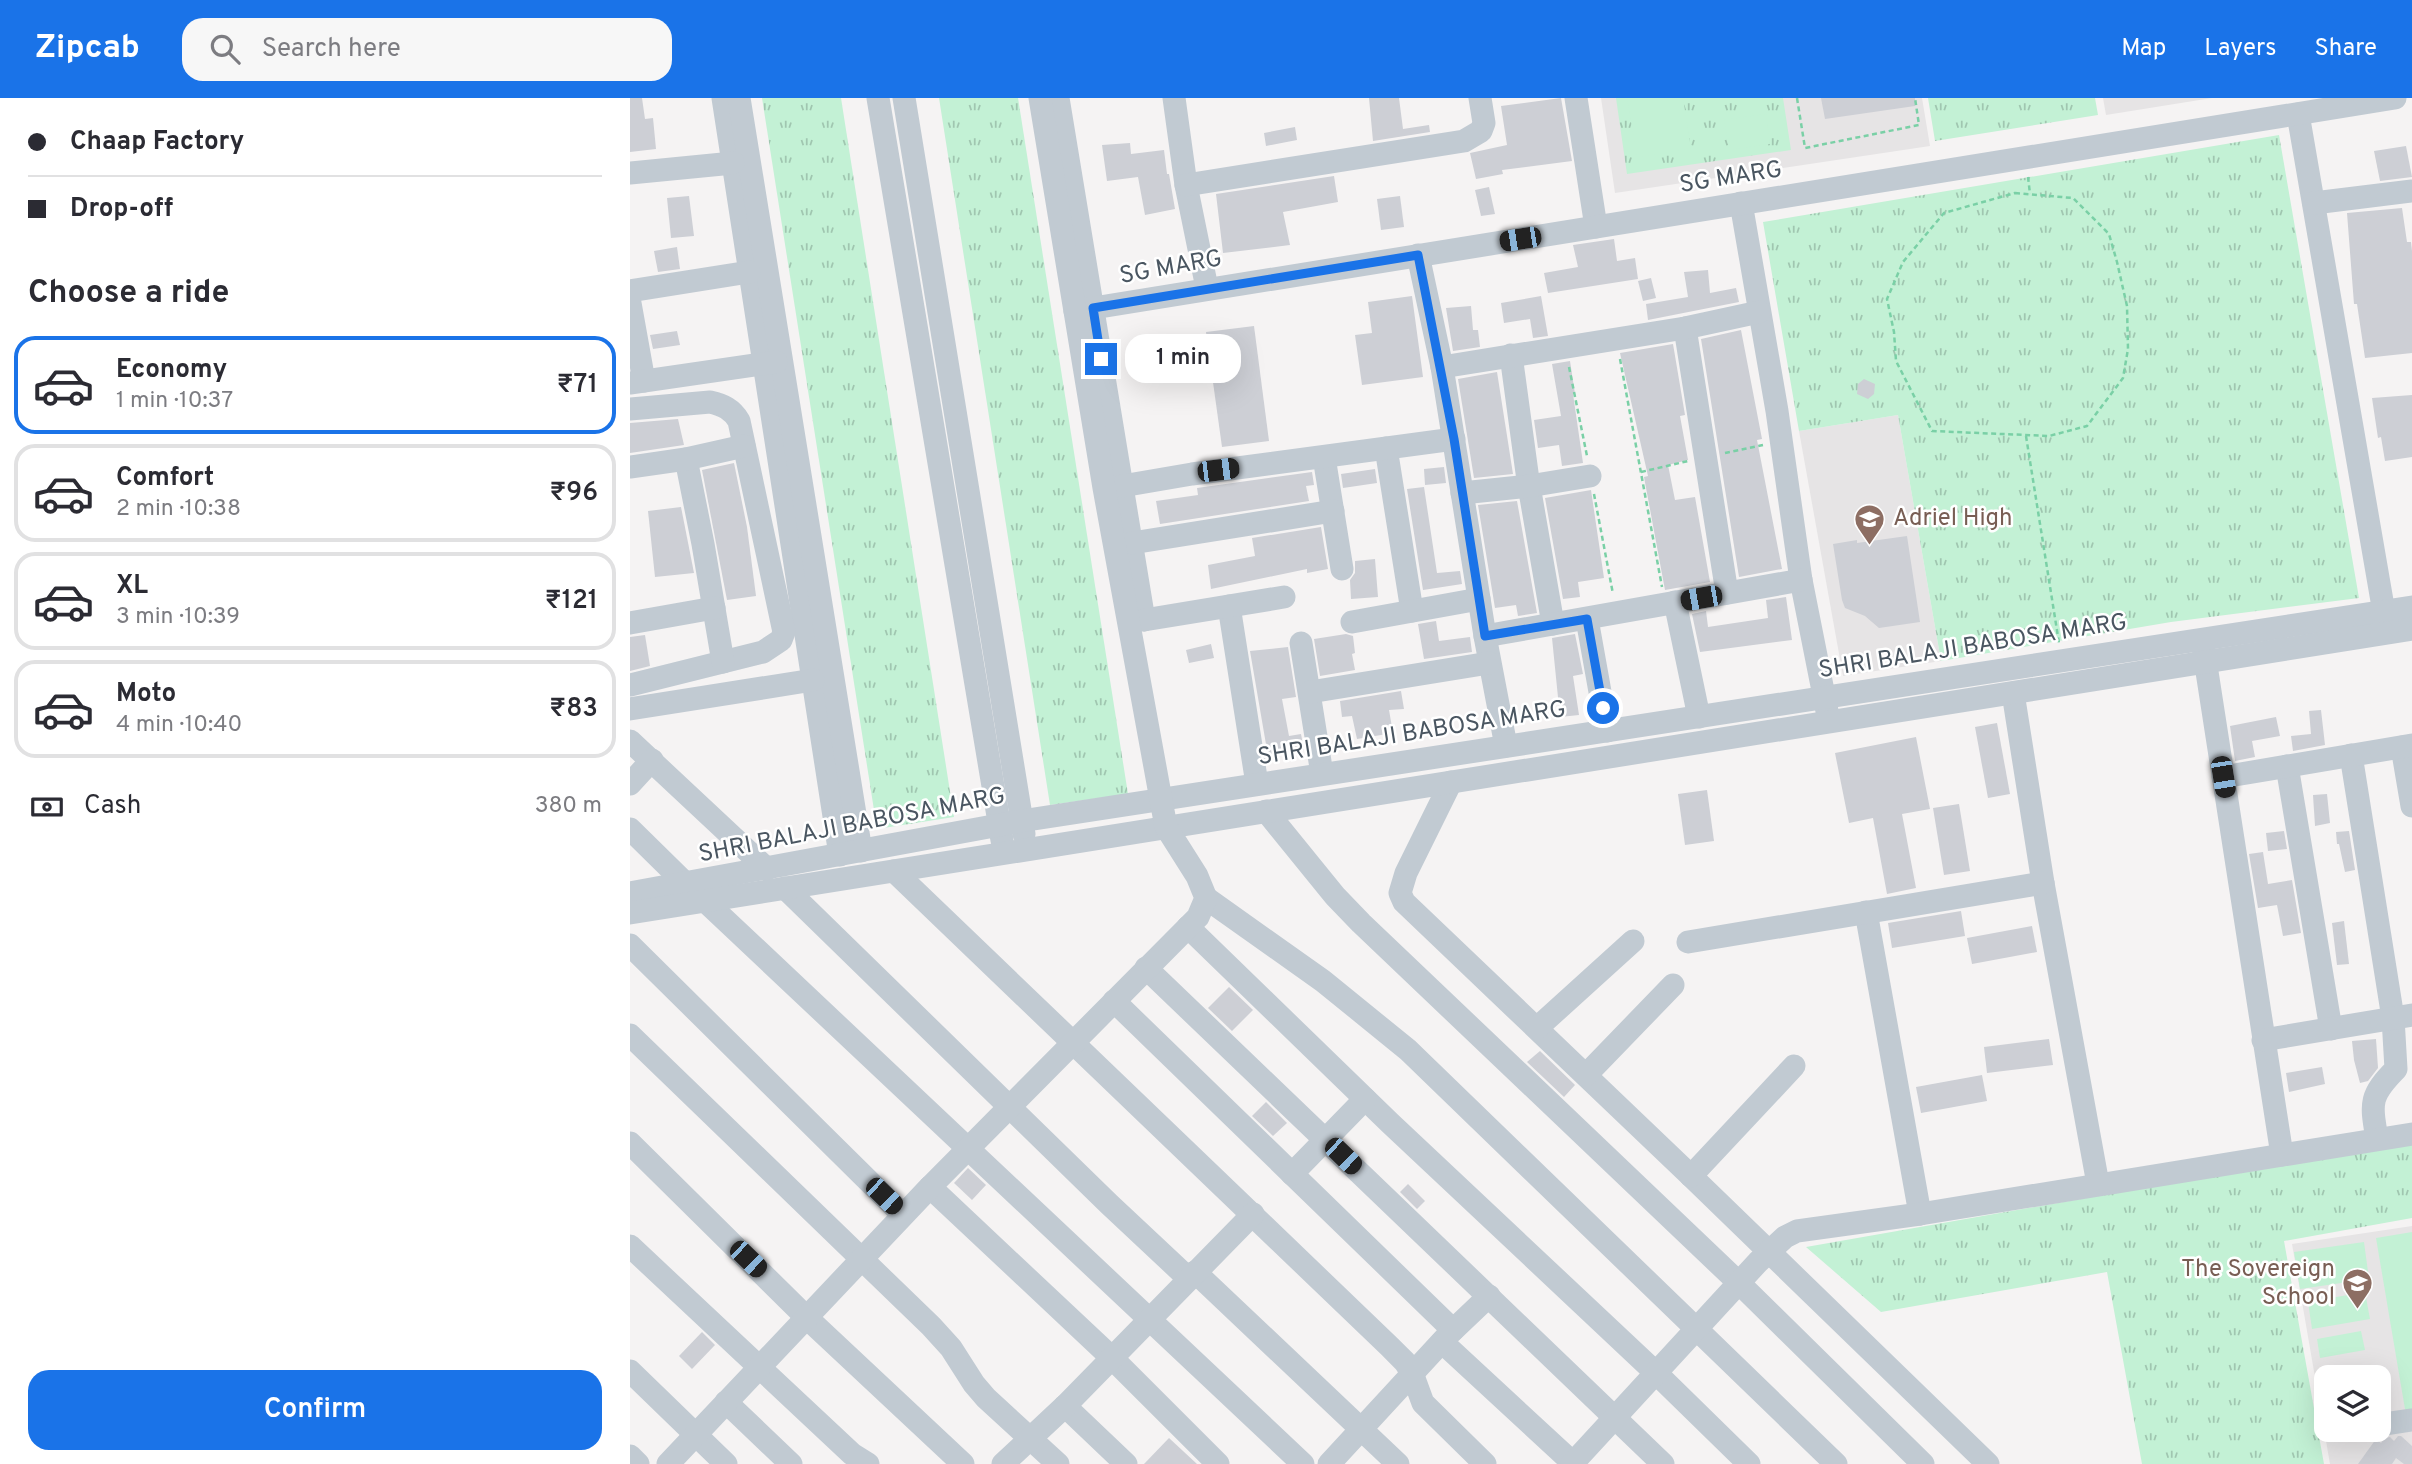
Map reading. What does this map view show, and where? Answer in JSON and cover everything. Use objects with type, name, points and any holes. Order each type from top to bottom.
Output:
[{"type":"street","points":[[723,98],[749,272],[772,363],[851,853]]},
{"type":"street","points":[[739,98],[813,680],[851,853]]},
{"type":"street","points":[[878,98],[1016,851]]},
{"type":"street","points":[[904,98],[1010,822]]},
{"type":"street","points":[[1040,98],[1122,485],[1173,830],[1206,898],[1323,981],[1408,1050],[1836,1464]]},
{"type":"street","points":[[1058,98],[1104,488],[1168,798]]},
{"type":"street","points":[[1174,98],[1186,185],[1207,288]]},
{"type":"street","points":[[1186,185],[1464,141],[1481,131],[1484,123],[1480,98]]},
{"type":"street","points":[[1576,98],[1596,227]]},
{"type":"street","name":"SG MARG","points":[[1084,309],[2395,98]]},
{"type":"street","points":[[2298,114],[2386,622]]},
{"type":"street","points":[[630,173],[733,163]]},
{"type":"street","points":[[2314,203],[2411,198]]},
{"type":"street","points":[[1741,203],[1777,411],[1801,580],[1829,721]]},
{"type":"street","points":[[1418,255],[1442,367],[1489,663],[1506,746]]},
{"type":"street","points":[[630,291],[749,272]]},
{"type":"street","points":[[630,303],[637,382],[772,363]]},
{"type":"street","points":[[1442,367],[1685,328],[1759,312]]},
{"type":"street","points":[[1685,328],[1727,593]]},
{"type":"street","points":[[1511,355],[1529,486],[1553,624]]},
{"type":"street","points":[[630,409],[710,402],[734,413],[739,421],[784,632],[780,640],[763,652],[630,685]]},
{"type":"street","points":[[1122,485],[1454,439]]},
{"type":"street","points":[[630,467],[686,459],[744,446]]},
{"type":"street","points":[[1386,448],[1412,611]]},
{"type":"street","points":[[1324,457],[1342,569]]},
{"type":"street","points":[[686,459],[723,662]]},
{"type":"street","points":[[1462,493],[1529,486],[1590,475]]},
{"type":"street","points":[[1132,543],[1333,511]]},
{"type":"street","points":[[1485,636],[1801,580]]},
{"type":"street","points":[[1144,620],[1284,597]]},
{"type":"street","points":[[1352,622],[1479,599]]},
{"type":"street","points":[[1670,603],[1699,716]]},
{"type":"street","points":[[1229,606],[1257,784]]},
{"type":"street","name":"SHRI BALAJI BABOSA MARG","points":[[630,913],[1016,851],[1173,830],[1266,811],[2013,693],[2203,650],[2386,622],[2412,607]]},
{"type":"street","points":[[630,623],[714,608]]},
{"type":"street","points":[[1587,619],[1607,730]]},
{"type":"street","name":"SHRI BALAJI BABOSA MARG","points":[[2386,622],[2412,629]]},
{"type":"street","points":[[1301,643],[1322,774]]},
{"type":"street","points":[[2203,650],[2282,1155]]},
{"type":"street","name":"SHRI BALAJI BABOSA MARG","points":[[630,893],[1010,822],[2061,660],[2203,650]]},
{"type":"street","points":[[1310,692],[1489,663]]},
{"type":"street","points":[[630,709],[813,680]]},
{"type":"street","points":[[2013,693],[2043,883],[2098,1184]]},
{"type":"street","points":[[630,741],[767,869]]},
{"type":"street","points":[[2223,777],[2407,746],[2412,806]]},
{"type":"street","points":[[2351,755],[2403,1016],[2396,1069],[2373,1097],[2377,1139]]},
{"type":"street","points":[[630,784],[652,760]]},
{"type":"street","points":[[2287,766],[2331,1029]]},
{"type":"street","points":[[1451,782],[1406,873],[1400,893],[1404,902],[1770,1251],[1978,1461]]},
{"type":"street","points":[[1266,811],[1335,896],[1361,923],[1739,1283],[1923,1464]]},
{"type":"street","points":[[630,829],[686,884]]},
{"type":"street","points":[[894,871],[1405,1362],[1423,1403],[1485,1464]]},
{"type":"street","points":[[1689,942],[2043,883]]},
{"type":"street","points":[[785,888],[1009,1107],[1398,1464]]},
{"type":"street","points":[[668,1464],[930,1186],[1198,917],[1206,898]]},
{"type":"street","points":[[705,901],[1303,1464]]},
{"type":"street","points":[[1866,912],[1920,1214]]},
{"type":"street","points":[[1188,927],[1749,1464]]},
{"type":"street","points":[[1536,1028],[1633,941]]},
{"type":"street","points":[[630,945],[903,1215]]},
{"type":"street","points":[[1146,968],[1664,1464]]},
{"type":"street","points":[[1586,1075],[1673,985]]},
{"type":"street","points":[[1114,1001],[1292,1174],[1573,1464],[1739,1283],[1784,1237],[1797,1231],[1920,1214],[2412,1134]]},
{"type":"street","points":[[2263,1040],[2403,1016]]},
{"type":"street","points":[[630,1035],[938,1333],[986,1398],[1058,1464]]},
{"type":"street","points":[[1691,1176],[1794,1066]]},
{"type":"street","points":[[1292,1174],[1365,1099]]},
{"type":"street","points":[[630,1143],[806,1317],[964,1464]]},
{"type":"street","points":[[930,1186],[1112,1358],[1218,1464]]},
{"type":"street","points":[[1003,1464],[1065,1406],[1253,1214]]},
{"type":"street","points":[[630,1247],[852,1454],[867,1464]]},
{"type":"street","points":[[1329,1464],[1412,1373],[1489,1296]]},
{"type":"street","points":[[630,1371],[726,1464]]},
{"type":"street","points":[[726,1402],[791,1464]]},
{"type":"street","points":[[1065,1406],[1126,1464]]},
{"type":"street","points":[[2391,1423],[2412,1420]]},
{"type":"street","points":[[630,1456],[639,1464]]},
{"type":"path","points":[[1797,98],[1805,148],[1919,125],[1915,98]]},
{"type":"path","points":[[2015,193],[2073,198],[2109,234],[2127,306],[2127,349],[2123,378],[2087,426],[2049,436],[2026,436],[1932,430],[1896,361],[1894,332],[1887,299],[1903,262],[1944,213],[2015,193]]},
{"type":"path","points":[[1616,338],[1670,603]]},
{"type":"path","points":[[2026,436],[2061,660]]},
{"type":"shaded area","points":[[1601,98],[1922,98],[1930,146],[1615,193]]},
{"type":"shaded area","points":[[2103,98],[2212,98],[2106,115]]},
{"type":"shaded area","name":"Adriel High","points":[[1898,415],[1941,661],[1843,676],[1799,431]]},
{"type":"shaded area","name":"The Sovereign School","points":[[2412,1226],[2412,1464],[2330,1464],[2326,1442],[2391,1442],[2391,1365],[2314,1365],[2314,1371],[2292,1244]]},
{"type":"green space","points":[[762,98],[841,98],[954,817],[877,829]]},
{"type":"green space","points":[[939,98],[1018,98],[1128,794],[1050,805]]},
{"type":"green space","points":[[1616,98],[1783,98],[1791,150],[1627,174]]},
{"type":"green space","points":[[1627,98],[1683,98],[1691,148],[1637,157]]},
{"type":"green space","points":[[1928,98],[2095,98],[2098,115],[1935,141]]},
{"type":"green space","points":[[1766,114],[1770,144],[1729,150],[1724,120]]},
{"type":"green space","points":[[2279,135],[2359,598],[2171,622],[1941,661],[1898,415],[1799,431],[1763,222]]},
{"type":"green space","points":[[2412,1141],[2412,1218],[2284,1241],[2314,1408],[2314,1442],[2320,1442],[2324,1464],[2142,1464],[2107,1272],[1881,1312],[1806,1247]]},
{"type":"green space","points":[[2412,1232],[2412,1414],[2406,1415],[2376,1238]]},
{"type":"green space","points":[[2364,1242],[2369,1279],[2300,1289],[2294,1252]]},
{"type":"green space","points":[[2365,1292],[2370,1319],[2312,1329],[2308,1302]]},
{"type":"green space","points":[[2361,1331],[2365,1350],[2320,1358],[2317,1339]]},
{"type":"building","points":[[630,98],[642,98],[645,119],[653,118],[656,149],[630,152]]},
{"type":"building","points":[[1369,98],[1399,98],[1403,129],[1429,125],[1430,132],[1373,141]]},
{"type":"building","points":[[1561,98],[1572,161],[1502,170],[1503,174],[1476,179],[1470,153],[1507,145],[1501,106]]},
{"type":"building","points":[[1821,98],[1915,98],[1915,106],[1825,119]]},
{"type":"building","points":[[1295,127],[1297,140],[1266,146],[1264,133]]},
{"type":"building","points":[[1130,143],[1131,154],[1164,150],[1175,209],[1145,215],[1138,177],[1107,181],[1102,145]]},
{"type":"building","points":[[2406,146],[2412,177],[2380,181],[2374,151]]},
{"type":"building","points":[[1334,176],[1338,202],[1283,212],[1290,245],[1223,253],[1216,194]]},
{"type":"building","points":[[1489,187],[1495,214],[1481,216],[1475,190]]},
{"type":"building","points":[[689,196],[694,236],[671,238],[667,198]]},
{"type":"building","points":[[1400,196],[1404,227],[1381,230],[1377,199]]},
{"type":"building","points":[[2402,208],[2407,242],[2411,242],[2412,251],[2412,353],[2365,358],[2357,304],[2354,304],[2347,213]]},
{"type":"building","points":[[1614,239],[1617,261],[1635,258],[1638,279],[1548,293],[1544,273],[1578,267],[1573,245]]},
{"type":"building","points":[[677,247],[680,269],[658,272],[654,251]]},
{"type":"building","points":[[1708,270],[1710,293],[1736,288],[1739,302],[1648,320],[1646,304],[1688,297],[1684,272]]},
{"type":"building","points":[[1651,278],[1656,298],[1643,301],[1638,281]]},
{"type":"building","points":[[1412,296],[1423,377],[1362,385],[1355,335],[1372,333],[1368,302]]},
{"type":"building","points":[[1541,296],[1548,336],[1533,338],[1530,319],[1504,323],[1501,303]]},
{"type":"building","points":[[1471,306],[1473,330],[1478,330],[1480,347],[1453,351],[1446,308]]},
{"type":"building","points":[[1254,326],[1269,441],[1222,447],[1206,332]]},
{"type":"building","points":[[1741,330],[1762,439],[1757,440],[1782,569],[1739,577],[1701,339]]},
{"type":"building","points":[[677,331],[680,345],[653,349],[650,335]]},
{"type":"building","points":[[1673,344],[1685,415],[1680,416],[1688,460],[1668,465],[1675,500],[1695,497],[1710,582],[1665,590],[1644,477],[1648,476],[1620,353]]},
{"type":"building","points":[[1570,361],[1583,463],[1562,466],[1559,445],[1538,448],[1534,420],[1561,416],[1552,364]]},
{"type":"building","points":[[1497,372],[1513,474],[1474,478],[1458,379]]},
{"type":"building","points":[[1864,379],[1875,384],[1874,394],[1868,399],[1857,394],[1858,384]]},
{"type":"building","points":[[2412,395],[2412,457],[2385,461],[2381,437],[2378,438],[2372,398]]},
{"type":"building","points":[[678,419],[684,445],[630,453],[630,423]]},
{"type":"building","points":[[734,463],[747,527],[756,596],[727,600],[702,470]]},
{"type":"building","points":[[1444,467],[1446,483],[1425,485],[1424,469]]},
{"type":"building","points":[[1375,469],[1377,483],[1343,488],[1341,474]]},
{"type":"building","points":[[1312,472],[1314,485],[1306,486],[1309,501],[1160,524],[1156,501],[1198,495],[1197,488]]},
{"type":"building","points":[[1424,487],[1437,573],[1460,571],[1462,584],[1423,590],[1407,489]]},
{"type":"building","points":[[1591,490],[1604,578],[1578,582],[1580,597],[1563,599],[1545,498]]},
{"type":"building","points":[[1517,501],[1537,613],[1518,616],[1516,605],[1495,608],[1478,505]]},
{"type":"building","points":[[681,507],[694,573],[655,577],[648,511]]},
{"type":"building","points":[[1321,527],[1328,569],[1307,573],[1307,569],[1211,589],[1208,565],[1255,556],[1252,538]]},
{"type":"building","points":[[1907,536],[1920,622],[1879,628],[1865,616],[1845,608],[1833,544]]},
{"type":"building","points":[[1375,559],[1378,597],[1351,599],[1350,580],[1355,573],[1355,561]]},
{"type":"building","points":[[1786,597],[1792,640],[1700,652],[1692,614],[1706,611],[1708,627],[1768,618],[1766,600]]},
{"type":"building","points":[[1436,621],[1439,641],[1470,637],[1472,652],[1424,659],[1418,624]]},
{"type":"building","points":[[1346,634],[1353,636],[1355,670],[1320,676],[1314,639]]},
{"type":"building","points":[[1575,634],[1583,674],[1573,676],[1579,715],[1560,717],[1552,638]]},
{"type":"building","points":[[645,635],[650,666],[630,671],[630,637]]},
{"type":"building","points":[[1211,644],[1214,658],[1189,663],[1186,650]]},
{"type":"building","points":[[1288,647],[1296,697],[1282,699],[1289,736],[1301,734],[1304,750],[1268,756],[1250,651]]},
{"type":"building","points":[[1401,691],[1404,709],[1389,710],[1393,733],[1357,739],[1352,716],[1342,717],[1340,701]]},
{"type":"building","points":[[2321,710],[2325,745],[2293,751],[2291,736],[2311,734],[2309,711]]},
{"type":"building","points":[[2276,717],[2280,736],[2252,741],[2255,757],[2235,761],[2230,726]]},
{"type":"building","points":[[1997,723],[2010,794],[1988,798],[1975,727]]},
{"type":"building","points":[[1916,737],[1930,809],[1902,814],[1916,888],[1887,894],[1873,818],[1849,823],[1835,753]]},
{"type":"building","points":[[1707,790],[1714,841],[1685,845],[1678,794]]},
{"type":"building","points":[[2327,794],[2330,823],[2315,826],[2313,795]]},
{"type":"building","points":[[1959,804],[1970,871],[1944,875],[1933,808]]},
{"type":"building","points":[[2284,831],[2287,849],[2268,851],[2266,833]]},
{"type":"building","points":[[2349,831],[2355,870],[2345,872],[2336,832]]},
{"type":"building","points":[[2263,852],[2268,884],[2292,880],[2301,933],[2283,936],[2277,905],[2258,908],[2249,854]]},
{"type":"building","points":[[1961,911],[1965,936],[1892,948],[1888,923]]},
{"type":"building","points":[[2344,921],[2349,964],[2337,965],[2332,923]]},
{"type":"building","points":[[2032,926],[2037,952],[1972,964],[1967,938]]},
{"type":"building","points":[[1229,987],[1253,1010],[1232,1031],[1208,1008]]},
{"type":"building","points":[[2049,1039],[2053,1065],[1987,1073],[1984,1047]]},
{"type":"building","points":[[2376,1039],[2378,1068],[2368,1081],[2360,1083],[2352,1041]]},
{"type":"building","points":[[1540,1051],[1575,1085],[1564,1097],[1527,1062]]},
{"type":"building","points":[[2322,1067],[2325,1084],[2289,1092],[2286,1073]]},
{"type":"building","points":[[1982,1075],[1987,1101],[1921,1113],[1916,1087]]},
{"type":"building","points":[[1266,1102],[1287,1123],[1273,1136],[1252,1116]]},
{"type":"building","points":[[968,1168],[986,1185],[972,1200],[954,1183]]},
{"type":"building","points":[[1408,1184],[1425,1201],[1417,1209],[1400,1192]]},
{"type":"building","points":[[702,1332],[715,1345],[692,1369],[679,1356]]},
{"type":"building","points":[[2401,1436],[2412,1446],[2412,1464],[2404,1464],[2396,1458],[2392,1464],[2358,1464],[2374,1442],[2391,1442],[2391,1438],[2394,1441]]},
{"type":"building","points":[[1169,1438],[1197,1464],[1144,1464]]},
{"type":"place","name":"Adriel High","points":[[1870,546]]},
{"type":"place","name":"The Sovereign School","points":[[2358,1311]]},
{"type":"route","points":[[1101,359],[1093,308],[1418,255],[1442,367],[1485,636],[1587,619],[1603,708]]}]
